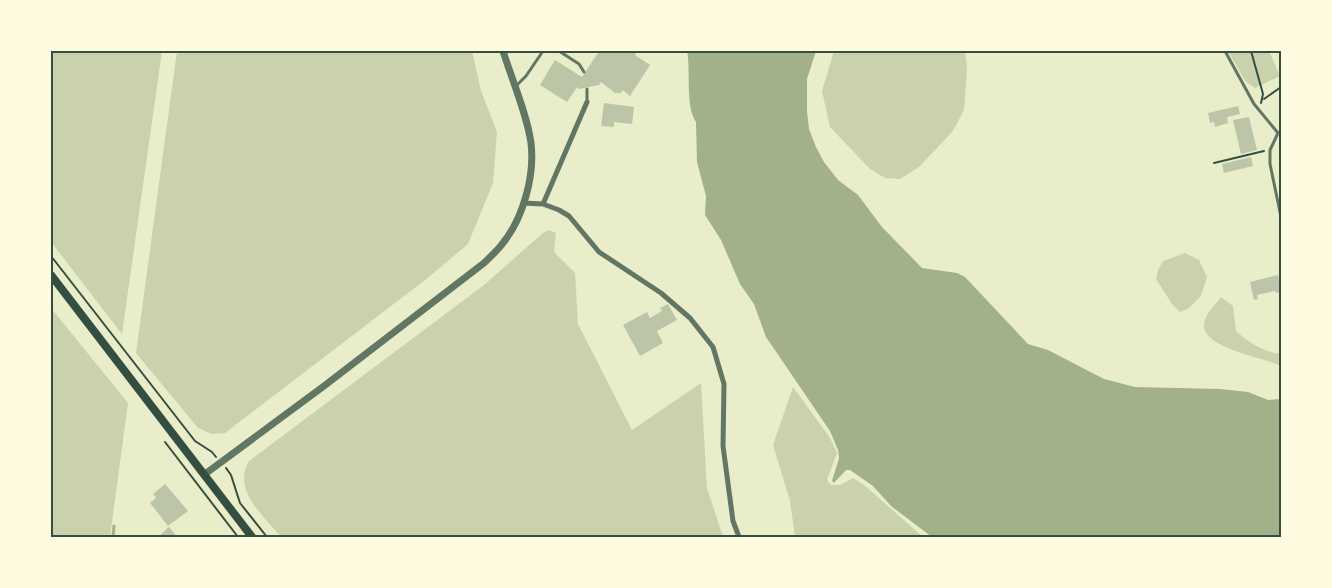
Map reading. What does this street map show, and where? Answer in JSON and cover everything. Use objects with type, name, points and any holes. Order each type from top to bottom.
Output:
[{"type":"main road","points":[[51,275],[252,537]]},
{"type":"street","points":[[205,474],[484,263],[504,243],[523,203],[532,153],[528,130],[503,51]]},
{"type":"street","points":[[543,204],[586,102]]},
{"type":"street","points":[[523,203],[543,204],[569,216],[599,252],[661,293],[690,318],[713,347],[724,384],[723,446],[733,521],[739,537]]},
{"type":"lane","points":[[515,87],[526,76],[543,51]]},
{"type":"lane","points":[[559,51],[579,64],[584,72]]},
{"type":"lane","points":[[1224,51],[1256,107],[1279,132],[1270,150],[1270,164],[1281,217]]},
{"type":"lane","points":[[586,102],[587,89]]},
{"type":"path","points":[[1251,51],[1263,100]]},
{"type":"path","points":[[1256,107],[1281,87]]},
{"type":"path","points":[[1214,163],[1255,153]]},
{"type":"path","points":[[51,256],[199,445],[212,452],[220,462]]},
{"type":"path","points":[[180,460],[238,537]]},
{"type":"path","points":[[231,475],[240,502],[267,537]]},
{"type":"shaded area","points":[[51,51],[162,51],[122,334],[51,242]]},
{"type":"shaded area","points":[[177,51],[472,51],[481,91],[497,132],[493,183],[468,244],[429,277],[225,433],[212,434],[198,428],[136,353]]},
{"type":"shaded area","points":[[687,51],[816,51],[807,79],[807,111],[809,129],[824,162],[838,180],[858,195],[882,227],[922,268],[957,273],[965,277],[1028,344],[1048,350],[1104,379],[1135,387],[1220,389],[1248,392],[1268,400],[1281,399],[1281,537],[932,537],[891,506],[873,486],[850,470],[846,470],[834,483],[832,481],[839,458],[830,431],[766,337],[754,304],[740,284],[721,240],[705,215],[706,196],[697,162],[696,122],[691,107]]},
{"type":"shaded area","points":[[834,51],[965,51],[967,68],[964,110],[953,131],[919,167],[900,179],[885,178],[870,169],[830,127],[822,91]]},
{"type":"shaded area","points":[[1228,51],[1269,51],[1280,76],[1255,88],[1245,81]]},
{"type":"shaded area","points":[[549,230],[556,233],[554,252],[575,273],[578,324],[632,430],[701,383],[707,488],[723,537],[281,537],[258,511],[247,492],[244,482],[249,461],[484,285]]},
{"type":"shaded area","points":[[1185,253],[1199,260],[1207,277],[1201,296],[1189,308],[1180,312],[1156,279],[1163,261]]},
{"type":"shaded area","points":[[1221,297],[1233,306],[1236,331],[1257,346],[1281,354],[1281,366],[1223,346],[1206,333],[1204,325],[1206,318]]},
{"type":"shaded area","points":[[51,308],[128,403],[110,537],[51,537]]},
{"type":"shaded area","points":[[793,387],[830,438],[837,453],[827,480],[831,485],[840,485],[853,478],[863,484],[923,537],[795,537],[790,501],[773,445]]},
{"type":"building","points":[[595,51],[637,51],[635,55],[650,65],[630,96],[623,90],[621,93],[615,93],[601,82],[599,85],[579,89],[577,87],[567,102],[540,85],[555,60],[582,77],[598,53]]},
{"type":"building","points":[[604,103],[634,107],[632,124],[614,122],[614,127],[601,126]]},
{"type":"building","points":[[1238,106],[1240,114],[1227,117],[1228,123],[1215,127],[1214,122],[1210,123],[1208,113]]},
{"type":"building","points":[[1249,117],[1257,150],[1241,154],[1233,120]]},
{"type":"building","points":[[1251,157],[1253,166],[1224,173],[1222,164]]},
{"type":"building","points":[[1278,275],[1281,292],[1257,295],[1258,299],[1254,300],[1250,282]]},
{"type":"building","points":[[668,304],[677,320],[657,331],[663,343],[640,356],[623,325],[647,312],[650,318],[662,311],[660,308]]},
{"type":"building","points":[[165,484],[188,511],[168,526],[150,503],[156,498],[153,494]]},
{"type":"building","points":[[169,527],[177,537],[159,536]]},
{"type":"waterway","points":[[113,537],[114,526]]}]
